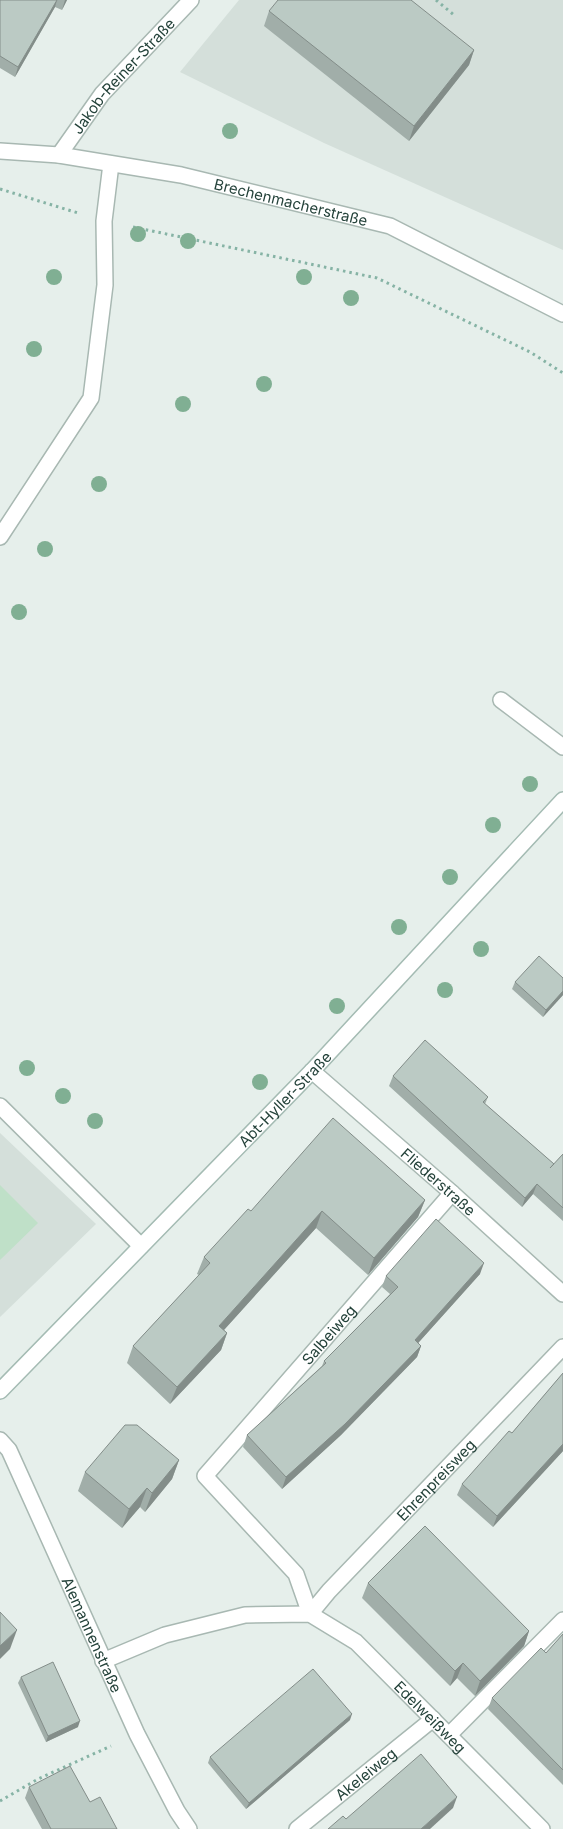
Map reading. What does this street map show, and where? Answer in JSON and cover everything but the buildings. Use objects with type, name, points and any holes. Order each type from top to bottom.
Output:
[{"type":"street","name":"Jakob-Reiner-Straße","points":[[60,155],[102,94],[191,0]]},
{"type":"street","name":"Brechenmacherstraße","points":[[0,151],[60,155],[181,175],[390,226],[563,314]]},
{"type":"street","points":[[0,538],[90,398],[105,285],[104,221],[111,164]]},
{"type":"street","points":[[501,700],[563,747]]},
{"type":"street","name":"Abt-Hyller-Straße","points":[[0,1391],[312,1071],[563,800]]},
{"type":"street","name":"Fliederstraße","points":[[312,1071],[452,1193],[563,1294]]},
{"type":"street","points":[[0,1106],[140,1246]]},
{"type":"street","name":"Salbeiweg","points":[[310,1614],[296,1574],[205,1476],[452,1193]]},
{"type":"street","name":"Ehrenpreisweg","points":[[310,1614],[329,1591],[563,1347]]},
{"type":"street","name":"Alemannenstraße","points":[[0,1440],[10,1450],[137,1734],[177,1811],[189,1829]]},
{"type":"street","points":[[103,1661],[165,1635],[245,1615],[310,1614]]},
{"type":"street","name":"Edelweißweg","points":[[310,1614],[356,1642],[542,1829]]},
{"type":"street","points":[[450,1735],[563,1620]]},
{"type":"street","name":"Akeleiweg","points":[[297,1829],[433,1719]]},
{"type":"path","points":[[436,0],[454,15]]},
{"type":"path","points":[[0,190],[104,221],[377,278],[530,352],[563,373]]},
{"type":"path","points":[[0,1801],[38,1779],[137,1734]]},
{"type":"shaded area","points":[[239,0],[563,0],[563,250],[324,143],[180,72]]},
{"type":"shaded area","points":[[0,1133],[96,1224],[0,1317]]},
{"type":"green space","points":[[0,1185],[38,1223],[0,1260]]}]
